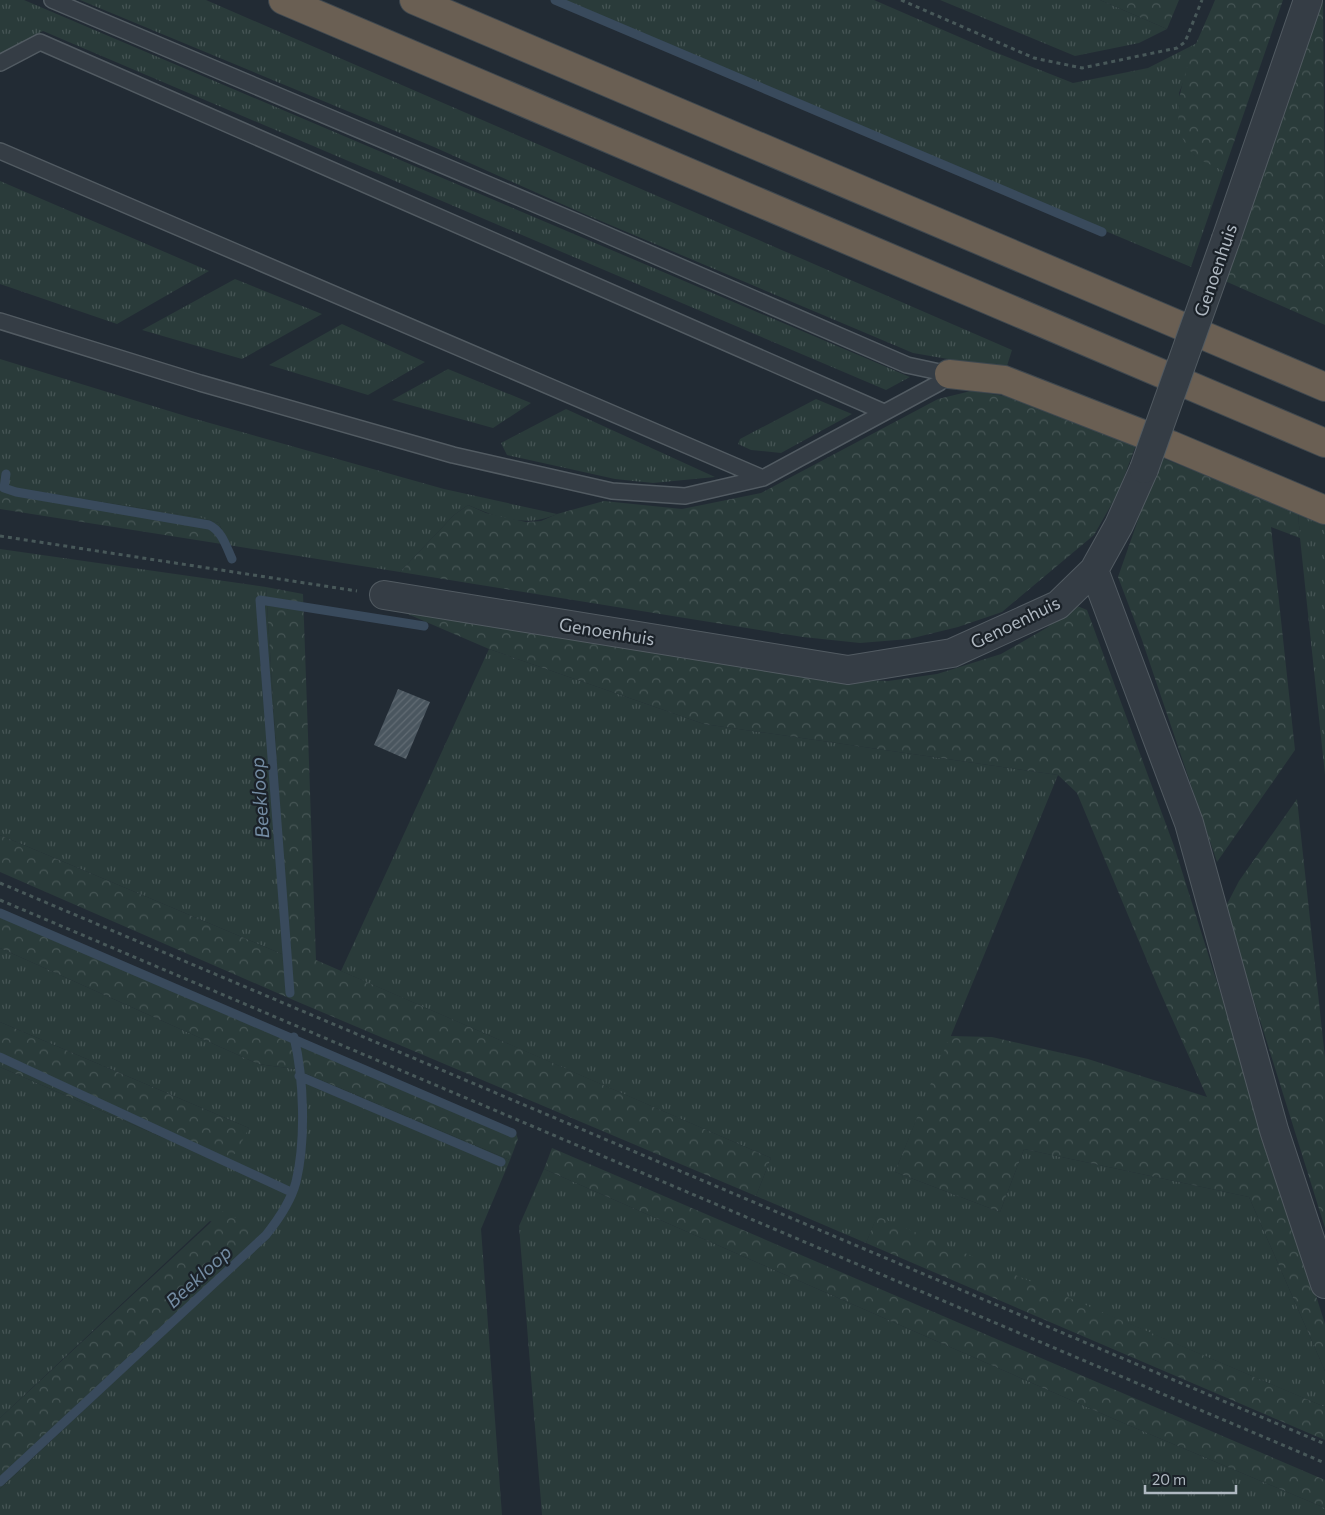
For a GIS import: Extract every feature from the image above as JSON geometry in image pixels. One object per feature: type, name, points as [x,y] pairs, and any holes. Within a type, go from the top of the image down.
[{"type":"highway","points":[[282,0],[1325,443]]},
{"type":"highway","points":[[414,0],[1325,387]]},
{"type":"highway","points":[[949,374],[1004,380],[1171,445],[1325,510]]},
{"type":"street","name":"Genoenhuis","points":[[384,595],[848,670],[952,653],[1058,605],[1094,570],[1119,525],[1144,469],[1308,0]]},
{"type":"street","points":[[1094,570],[1190,823],[1274,1130],[1325,1284]]},
{"type":"lane","points":[[52,0],[577,222],[907,365],[949,374]]},
{"type":"lane","points":[[0,63],[40,42],[884,412]]},
{"type":"lane","points":[[0,151],[763,478]]},
{"type":"lane","points":[[0,321],[210,386],[453,455],[612,491],[685,496],[763,478],[949,374]]},
{"type":"path","points":[[901,0],[1034,58],[1082,68],[1177,48],[1185,42],[1202,0]]},
{"type":"path","points":[[0,536],[384,595]]},
{"type":"path","points":[[0,883],[1325,1444]]},
{"type":"path","points":[[0,900],[1325,1463]]},
{"type":"green space","points":[[0,0],[24,0],[910,377],[886,390],[43,31],[0,55]]},
{"type":"green space","points":[[80,0],[206,0],[1012,350],[1006,369],[913,353],[582,213],[434,147]]},
{"type":"green space","points":[[555,0],[874,0],[987,49],[1073,83],[1148,68],[1199,42],[1179,93],[1194,155],[1224,171],[1191,267]]},
{"type":"green space","points":[[940,0],[1100,0],[1167,29],[1139,43],[1075,56]]},
{"type":"green space","points":[[1100,0],[1179,0],[1167,29]]},
{"type":"green space","points":[[1215,0],[1283,0],[1224,171],[1194,155],[1183,139],[1179,120],[1179,100],[1184,78]]},
{"type":"green space","points":[[1323,0],[1325,222],[1313,257],[1325,267],[1325,325],[1225,281]]},
{"type":"green space","points":[[0,181],[209,271],[117,324],[0,284]]},
{"type":"green space","points":[[1325,222],[1325,267],[1312,258]]},
{"type":"green space","points":[[235,279],[322,314],[242,359],[142,330]]},
{"type":"green space","points":[[342,324],[425,362],[368,395],[269,365]]},
{"type":"green space","points":[[0,359],[192,418],[444,489],[557,514],[534,520],[512,520],[468,505],[454,515],[400,572],[228,545],[219,523],[198,517],[0,486]]},
{"type":"green space","points":[[448,369],[531,403],[493,428],[392,400]]},
{"type":"green space","points":[[971,391],[1005,396],[1136,445],[1118,493],[1094,535],[1002,612],[958,627],[909,639],[860,643],[803,637],[400,572],[454,515],[468,505],[486,513],[526,522],[541,521],[557,514],[604,501],[682,509],[761,493],[938,399]]},
{"type":"green space","points":[[816,399],[852,414],[781,453],[751,450],[738,444],[740,439]]},
{"type":"green space","points":[[566,409],[715,477],[653,483],[615,479],[507,455],[501,443]]},
{"type":"green space","points":[[1160,457],[1298,512],[1300,538],[1271,527],[1295,750],[1217,862],[1142,640],[1118,577]]},
{"type":"green space","points":[[0,486],[199,517],[219,523],[228,545],[0,509]]},
{"type":"green space","points":[[1298,512],[1325,522],[1325,775],[1300,538]]},
{"type":"green space","points":[[0,549],[266,587],[289,957],[0,835]]},
{"type":"green space","points":[[266,587],[303,594],[316,960],[771,1158],[756,1196],[291,999],[0,872],[0,835],[289,957]]},
{"type":"green space","points":[[1070,603],[1087,610],[1174,846],[1325,1324],[1325,1371],[1249,1197],[1024,1149],[1000,1212],[895,1172],[950,1036],[992,1037],[1088,1059],[1207,1097],[1158,987],[1077,793],[1058,775],[704,724],[489,649],[396,609],[844,679],[888,681],[937,674],[1001,654],[1048,627]]},
{"type":"green space","points":[[489,649],[704,724],[1058,775],[895,1172],[1000,1212],[1024,1149],[1249,1197],[1325,1371],[1325,1407],[877,1217],[866,1243],[756,1196],[771,1158],[341,971]]},
{"type":"green space","points":[[1297,799],[1325,1058],[1325,1228],[1225,908],[1239,881]]},
{"type":"green space","points":[[0,914],[294,1042],[516,1133],[518,1139],[510,1160],[295,1069],[258,1064],[0,948]]},
{"type":"green space","points":[[0,948],[258,1064],[295,1069],[510,1160],[481,1229],[502,1515],[0,1515],[0,1489],[259,1245],[210,1221],[0,1418],[0,1067],[159,1136],[223,1161],[249,1128],[0,1022]]},
{"type":"green space","points":[[0,1022],[249,1128],[236,1153],[223,1161],[159,1136],[0,1067]]},
{"type":"green space","points":[[552,1148],[1325,1480],[1325,1508],[1121,1422],[544,1169]]},
{"type":"green space","points":[[544,1169],[1121,1422],[1325,1508],[1325,1515],[542,1515],[519,1226]]},
{"type":"green space","points":[[223,1211],[249,1225],[260,1240],[259,1245],[0,1489],[0,1418]]},
{"type":"green space","points":[[877,1216],[1325,1407],[1325,1440],[866,1243]]},
{"type":"building","points":[[398,689],[430,702],[406,759],[374,745]]},
{"type":"waterway","points":[[555,0],[1102,232]]},
{"type":"waterway","name":"Beekloop","points":[[6,474],[4,488],[16,492],[209,525],[220,535],[232,559]]},
{"type":"waterway","name":"Beekloop","points":[[290,993],[260,600],[424,626]]},
{"type":"waterway","points":[[0,913],[512,1133]]},
{"type":"waterway","name":"Beekloop","points":[[0,1482],[266,1235],[279,1217],[294,1189],[301,1148],[302,1090],[294,1037]]},
{"type":"waterway","points":[[0,1057],[291,1192]]},
{"type":"waterway","points":[[299,1076],[501,1162]]}]
